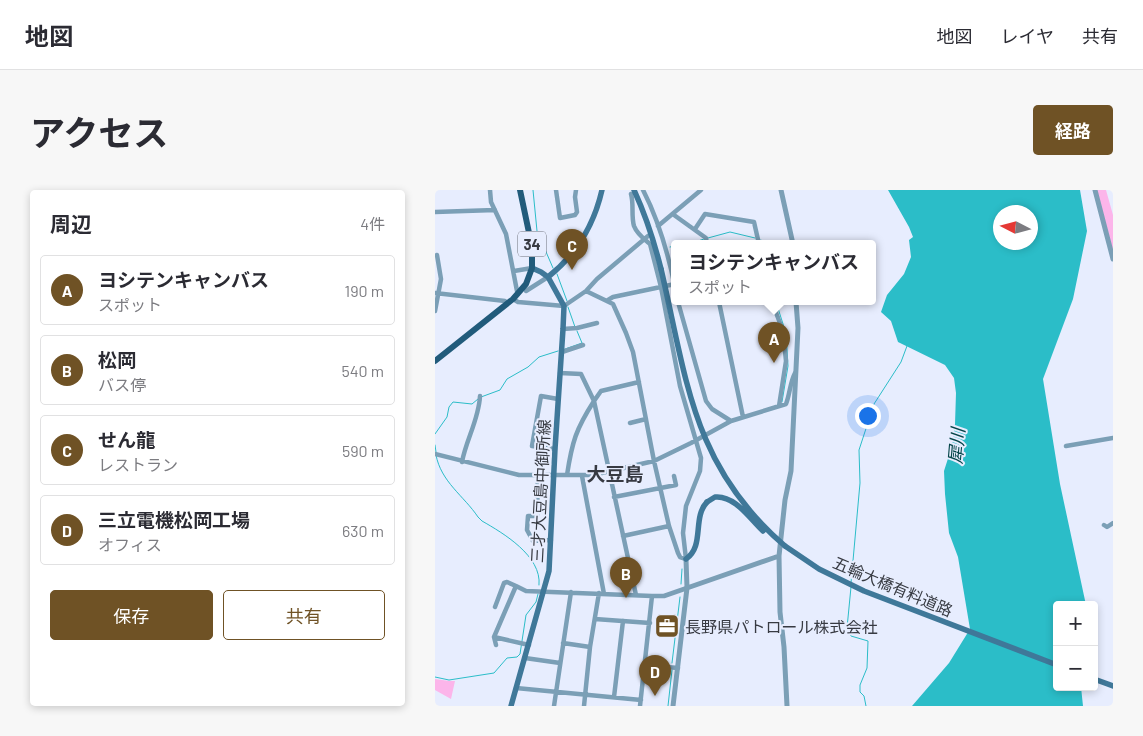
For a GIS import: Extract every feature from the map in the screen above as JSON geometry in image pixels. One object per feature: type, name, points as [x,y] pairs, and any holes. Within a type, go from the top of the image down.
[{"type":"main road","name":"34","points":[[435,361],[511,301],[526,284],[532,268],[532,247],[519,190]]},
{"type":"main road","points":[[548,277],[580,243],[592,223],[602,190]]},
{"type":"main road","name":"五輪大橋有料道路","points":[[632,192],[648,224],[661,269],[686,385],[697,418],[709,448],[724,476],[743,503],[763,526],[785,546],[819,569],[864,591],[1053,663]]},
{"type":"main road","points":[[532,268],[548,277],[564,306]]},
{"type":"main road","name":"三才大豆島中御所線","points":[[511,706],[550,565],[564,306]]},
{"type":"main road","points":[[686,559],[694,552],[700,514],[707,502],[715,497],[727,499],[734,503],[762,531],[785,546]]},
{"type":"main road","points":[[1098,680],[1113,686]]},
{"type":"street","points":[[490,190],[490,197],[506,234],[517,291]]},
{"type":"street","points":[[556,190],[560,218],[575,215],[577,212],[575,190]]},
{"type":"street","points":[[643,190],[667,248],[671,266]]},
{"type":"street","points":[[658,226],[674,215],[701,190]]},
{"type":"street","points":[[781,190],[792,240]]},
{"type":"street","points":[[1095,190],[1113,259]]},
{"type":"street","points":[[632,192],[634,226],[644,240],[650,244],[661,287],[680,386],[701,458],[701,466],[686,506],[683,533],[687,588],[673,706]]},
{"type":"street","points":[[435,212],[495,210]]},
{"type":"street","points":[[695,229],[706,214],[754,222],[758,240]]},
{"type":"street","points":[[674,215],[695,229],[706,240]]},
{"type":"street","points":[[437,293],[564,306],[586,291],[597,279],[648,236]]},
{"type":"street","points":[[435,311],[441,279],[437,255]]},
{"type":"street","points":[[514,270],[532,268]]},
{"type":"street","points":[[526,291],[548,277]]},
{"type":"street","points":[[608,300],[613,297],[671,286]]},
{"type":"street","points":[[586,291],[613,304],[626,333],[633,352],[654,461],[669,526],[680,557],[686,559]]},
{"type":"street","points":[[679,305],[706,401],[719,415],[731,421]]},
{"type":"street","points":[[720,305],[743,417]]},
{"type":"street","points":[[774,305],[783,331],[786,361],[779,406]]},
{"type":"street","points":[[787,706],[780,612],[779,556],[785,500],[791,471],[798,328],[796,305]]},
{"type":"street","points":[[563,329],[597,323]]},
{"type":"street","points":[[562,352],[583,345]]},
{"type":"street","points":[[436,455],[519,475],[538,476],[581,476],[654,461],[731,421],[786,404],[791,391],[792,379],[796,372]]},
{"type":"street","points":[[560,373],[581,374],[594,401],[635,594]]},
{"type":"street","points":[[567,475],[572,444],[581,420],[601,391],[639,382]]},
{"type":"street","points":[[555,449],[532,446],[541,396],[559,399]]},
{"type":"street","points":[[462,462],[479,408],[479,398]]},
{"type":"street","points":[[630,423],[646,419]]},
{"type":"street","points":[[1066,446],[1113,438]]},
{"type":"street","points":[[538,476],[537,516],[528,516],[527,530],[533,541],[551,540]]},
{"type":"street","points":[[581,476],[602,593],[590,647],[584,706]]},
{"type":"street","points":[[614,497],[676,485],[674,476]]},
{"type":"street","points":[[1104,525],[1104,527],[1107,527],[1113,523]]},
{"type":"street","points":[[623,536],[669,526]]},
{"type":"street","points":[[495,607],[504,583],[507,582],[525,591],[664,596],[779,556]]},
{"type":"street","points":[[496,645],[494,637],[516,586]]},
{"type":"street","points":[[554,706],[571,592]]},
{"type":"street","points":[[640,706],[652,596]]},
{"type":"street","points":[[595,619],[650,623]]},
{"type":"street","points":[[614,697],[623,621]]},
{"type":"street","points":[[494,637],[529,645]]},
{"type":"street","points":[[563,643],[590,647]]},
{"type":"street","points":[[525,658],[560,663]]},
{"type":"street","points":[[645,665],[678,668]]},
{"type":"street","points":[[517,688],[641,700]]},
{"type":"shaded area","points":[[1097,190],[1106,190],[1113,215],[1113,251]]},
{"type":"shaded area","points":[[435,679],[455,681],[451,699],[435,690]]},
{"type":"water","name":"犀川","points":[[888,190],[1080,190],[1087,231],[1073,299],[1043,379],[1060,484],[1085,601],[1053,601],[1053,691],[1081,691],[1083,706],[912,706],[949,663],[970,629],[958,557],[949,533],[945,494],[944,471],[952,446],[955,424],[956,393],[954,378],[945,365],[898,342],[891,321],[881,312],[887,295],[904,274],[911,257],[909,240],[913,237]]},
{"type":"waterway","points":[[533,190],[537,231],[553,268]]},
{"type":"waterway","points":[[708,238],[730,232],[755,238]]},
{"type":"waterway","points":[[557,274],[567,301]]},
{"type":"waterway","points":[[777,305],[784,327]]},
{"type":"waterway","points":[[568,307],[575,327]]},
{"type":"waterway","points":[[565,349],[582,343],[577,331]]},
{"type":"waterway","points":[[782,402],[788,366],[786,333]]},
{"type":"waterway","points":[[851,583],[860,483],[859,450],[874,404],[901,362],[907,346]]},
{"type":"waterway","points":[[481,397],[500,390],[507,379],[528,367],[539,357],[558,351]]},
{"type":"waterway","points":[[435,434],[447,417],[449,407],[453,402],[472,404],[478,399]]},
{"type":"waterway","points":[[435,445],[436,452]]},
{"type":"waterway","points":[[436,455],[448,481],[478,517],[510,539],[528,555],[538,574],[539,585]]},
{"type":"waterway","points":[[681,584],[682,569]]},
{"type":"waterway","points":[[851,587],[847,628],[851,636],[868,641],[867,668],[860,685],[860,692],[864,696],[866,706]]},
{"type":"waterway","points":[[435,677],[449,680],[494,673],[507,658],[517,657],[520,654],[526,615],[536,602],[538,594]]},
{"type":"waterway","points":[[672,663],[680,597]]},
{"type":"waterway","points":[[668,706],[672,670]]},
{"type":"place","name":"せん龍","points":[[572,270]]},
{"type":"place","name":"ヨシテンキャンバス","points":[[774,363]]},
{"type":"place","name":"松岡","points":[[626,598]]},
{"type":"place","name":"長野県パトロール株式会社","points":[[667,626]]},
{"type":"place","name":"三立電機松岡工場","points":[[655,696]]},
{"type":"district","name":"大豆島","points":[[615,473]]}]
